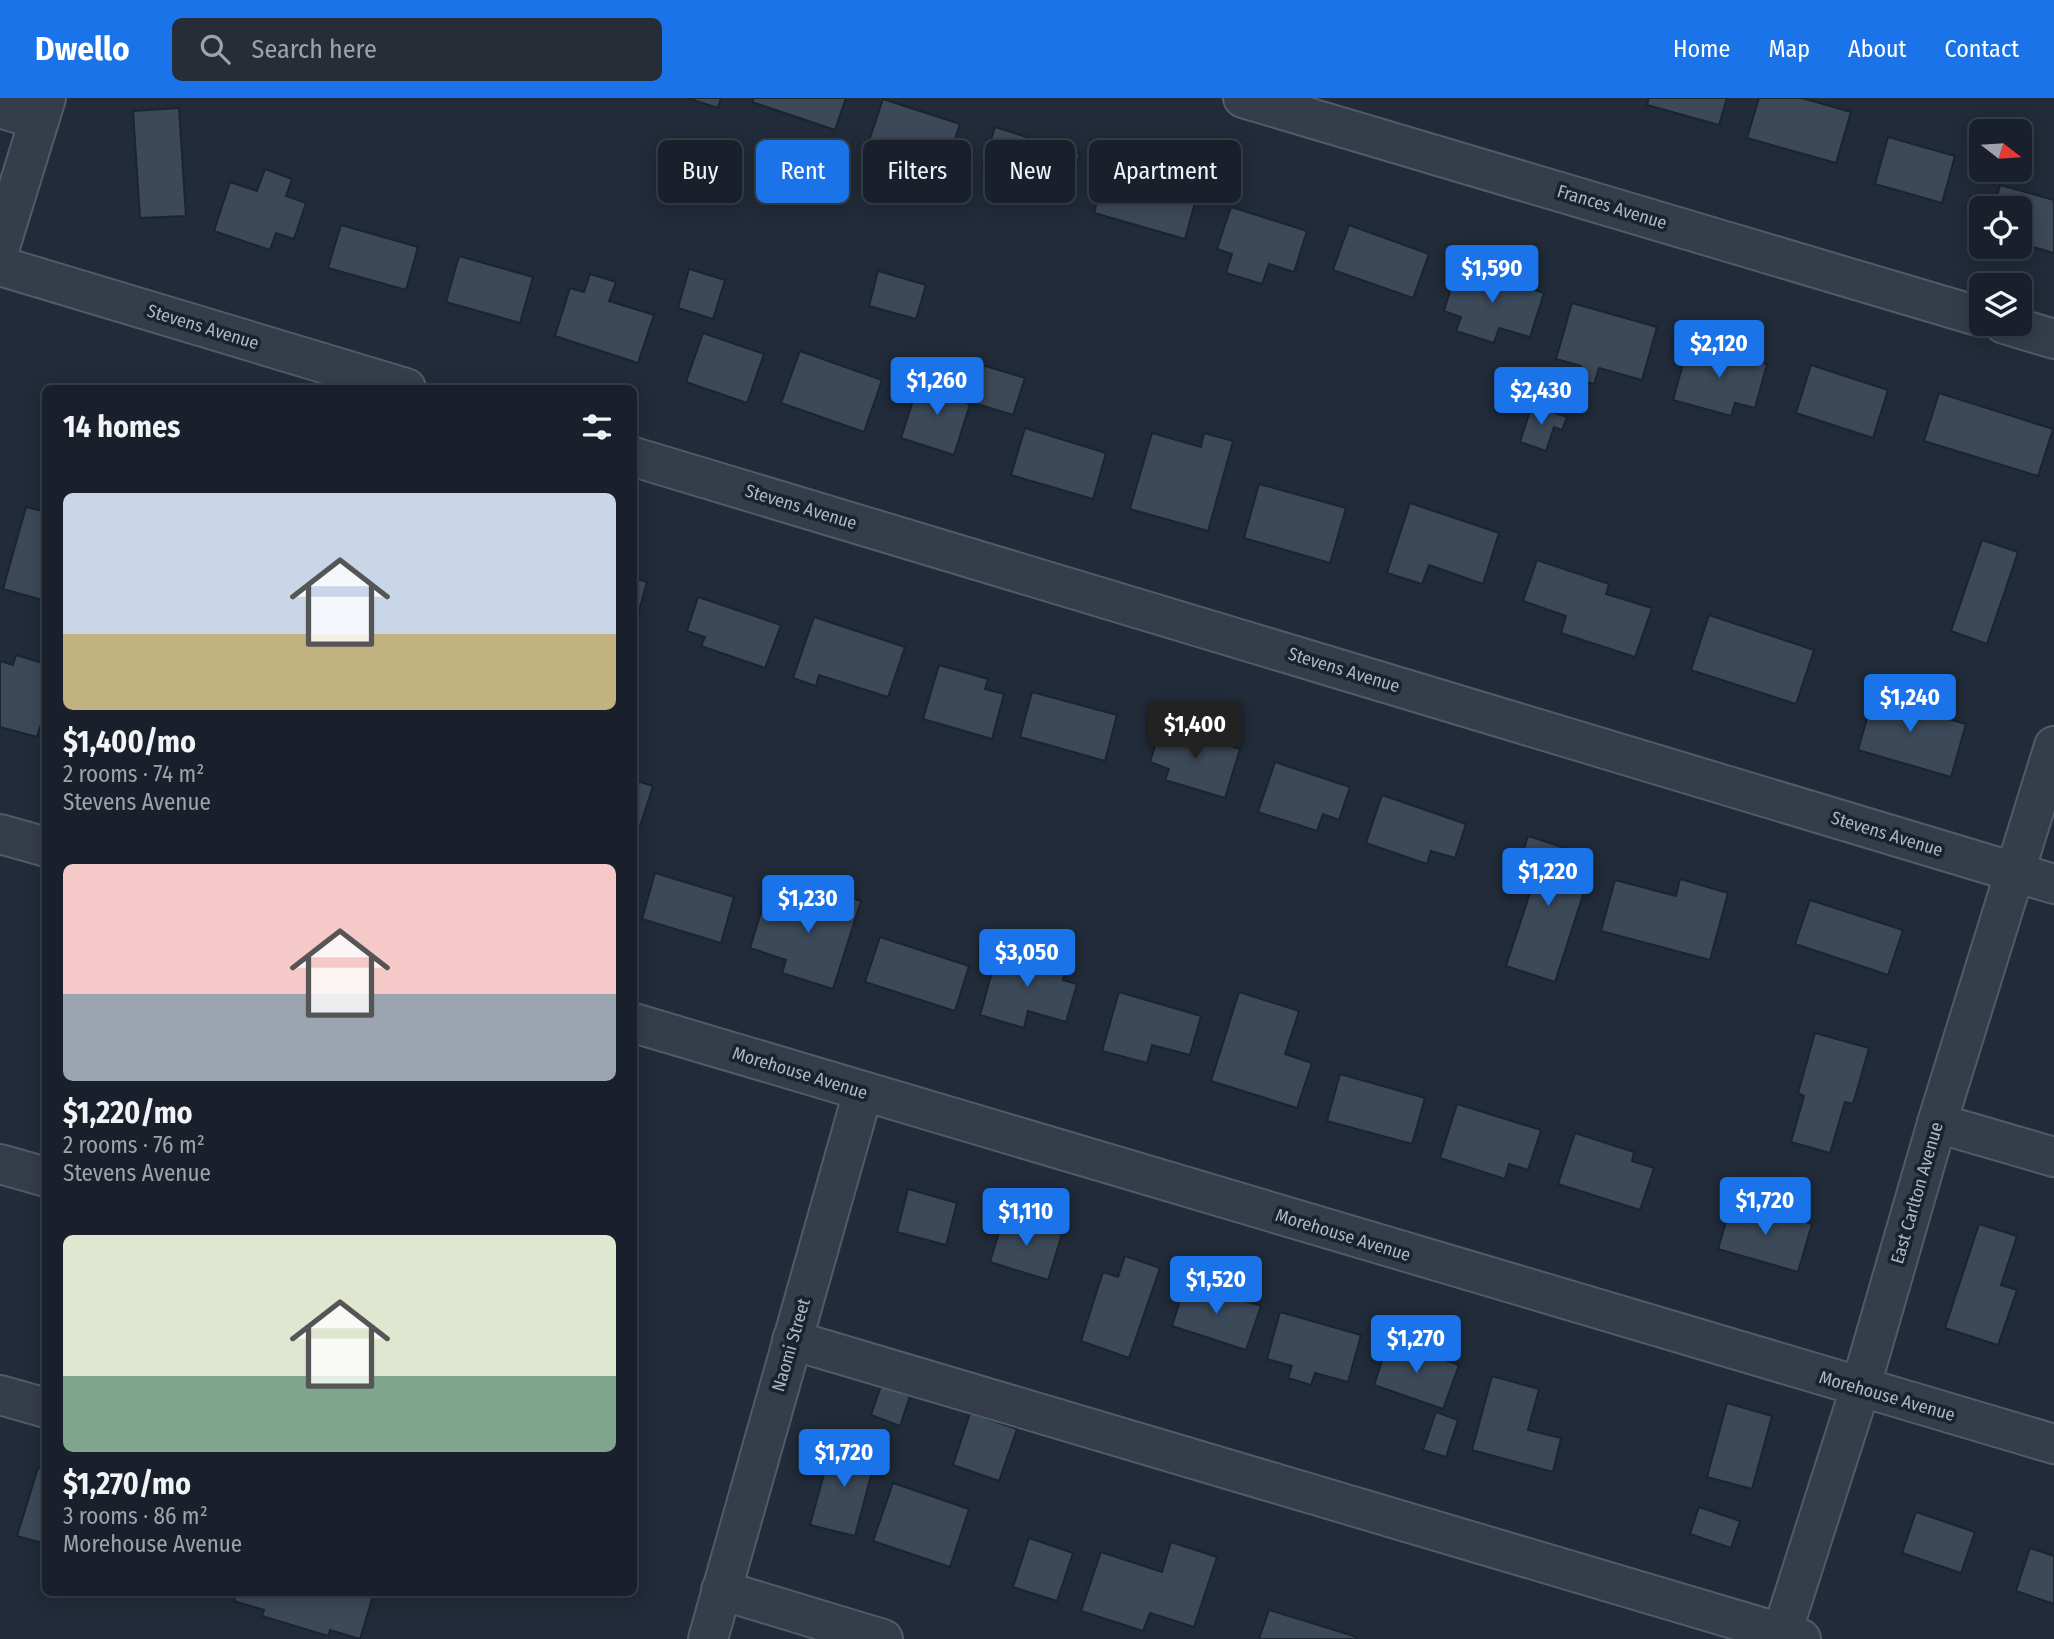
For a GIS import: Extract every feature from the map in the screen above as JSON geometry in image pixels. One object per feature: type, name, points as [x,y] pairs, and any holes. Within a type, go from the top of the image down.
[{"type":"street","name":"Frances Avenue","points":[[1242,98],[1969,313]]},
{"type":"street","points":[[0,108],[43,109],[0,247]]},
{"type":"street","name":"Stevens Avenue","points":[[0,266],[396,385]]},
{"type":"street","points":[[2032,332],[2054,339]]},
{"type":"street","name":"Stevens Avenue","points":[[637,458],[2054,884]]},
{"type":"street","name":"East Carlton Avenue","points":[[1788,1637],[1937,1123],[2054,746]]},
{"type":"street","points":[[0,834],[42,846]]},
{"type":"street","name":"Morehouse Avenue","points":[[637,1024],[1860,1389],[2054,1444]]},
{"type":"street","name":"Naomi Street","points":[[708,1639],[863,1092]]},
{"type":"street","points":[[1937,1123],[2054,1157]]},
{"type":"street","points":[[0,1164],[42,1176]]},
{"type":"street","points":[[792,1340],[1788,1637]]},
{"type":"street","points":[[0,1395],[42,1408]]},
{"type":"street","points":[[721,1591],[883,1639]]},
{"type":"building","points":[[687,98],[721,98],[718,108]]},
{"type":"building","points":[[754,98],[846,98],[835,130],[752,102]]},
{"type":"building","points":[[1649,98],[1727,98],[1719,125],[1647,105]]},
{"type":"building","points":[[1759,98],[1802,98],[1851,112],[1836,163],[1747,138]]},
{"type":"building","points":[[883,99],[960,124],[955,140],[869,140]]},
{"type":"building","points":[[179,108],[186,216],[140,218],[133,111]]},
{"type":"building","points":[[995,127],[1036,140],[991,140]]},
{"type":"building","points":[[1888,137],[1955,156],[1942,203],[1875,184]]},
{"type":"building","points":[[1075,152],[1080,154],[1075,169]]},
{"type":"building","points":[[265,169],[292,179],[286,196],[306,203],[294,239],[276,233],[270,250],[214,231],[230,182],[257,191]]},
{"type":"building","points":[[2000,185],[2054,200],[2054,253],[2032,247],[2032,196],[1997,196]]},
{"type":"building","points":[[1097,203],[1195,203],[1185,239],[1094,213]]},
{"type":"building","points":[[1231,207],[1307,231],[1294,272],[1269,264],[1262,284],[1226,273],[1232,254],[1217,249]]},
{"type":"building","points":[[341,225],[418,247],[406,290],[328,268]]},
{"type":"building","points":[[1349,225],[1429,254],[1413,298],[1333,270]]},
{"type":"building","points":[[459,256],[533,277],[520,323],[446,302]]},
{"type":"building","points":[[1458,265],[1544,293],[1530,337],[1499,328],[1494,343],[1456,331],[1461,317],[1444,311]]},
{"type":"building","points":[[689,269],[725,280],[713,319],[678,308]]},
{"type":"building","points":[[878,271],[926,285],[916,319],[869,306]]},
{"type":"building","points":[[590,274],[616,282],[609,301],[654,315],[638,363],[555,336],[570,288],[584,292]]},
{"type":"building","points":[[1572,303],[1657,327],[1642,380],[1599,368],[1594,384],[1577,379],[1581,366],[1556,359]]},
{"type":"building","points":[[703,333],[764,354],[747,403],[686,382]]},
{"type":"building","points":[[1689,342],[1767,364],[1755,408],[1735,403],[1731,416],[1673,400]]},
{"type":"building","points":[[800,351],[882,380],[864,432],[781,403]]},
{"type":"building","points":[[979,364],[1025,378],[1013,415],[967,401]]},
{"type":"building","points":[[1811,365],[1888,390],[1873,438],[1796,413]]},
{"type":"building","points":[[935,374],[958,382],[953,398],[970,404],[954,455],[901,438],[917,388],[929,392]]},
{"type":"building","points":[[1939,393],[2053,429],[2038,476],[1924,441]]},
{"type":"building","points":[[1532,405],[1567,417],[1562,430],[1554,427],[1546,451],[1520,442]]},
{"type":"building","points":[[1025,428],[1106,453],[1093,499],[1011,475]]},
{"type":"building","points":[[1152,433],[1201,447],[1204,433],[1233,441],[1208,531],[1130,509]]},
{"type":"building","points":[[1259,484],[1346,508],[1330,563],[1244,538]]},
{"type":"building","points":[[1410,503],[1499,533],[1483,584],[1429,565],[1422,584],[1387,573]]},
{"type":"building","points":[[26,507],[42,511],[42,600],[3,589]]},
{"type":"building","points":[[1982,540],[2018,552],[1987,644],[1951,631]]},
{"type":"building","points":[[1537,560],[1609,584],[1606,594],[1652,608],[1635,657],[1561,633],[1566,616],[1523,601]]},
{"type":"building","points":[[637,579],[647,582],[637,618]]},
{"type":"building","points":[[698,597],[781,625],[765,668],[701,646],[705,637],[687,631]]},
{"type":"building","points":[[1709,615],[1814,650],[1796,704],[1691,670]]},
{"type":"building","points":[[814,617],[905,647],[888,697],[819,675],[816,686],[793,678]]},
{"type":"building","points":[[16,655],[42,663],[42,721],[37,737],[0,727],[0,661],[13,665]]},
{"type":"building","points":[[939,665],[988,679],[985,689],[1004,694],[992,739],[923,719]]},
{"type":"building","points":[[1877,684],[1910,694],[1906,707],[1966,724],[1951,777],[1858,750]]},
{"type":"building","points":[[1032,692],[1117,715],[1105,761],[1020,737]]},
{"type":"building","points":[[1162,724],[1240,749],[1225,798],[1165,780],[1169,769],[1150,762]]},
{"type":"building","points":[[1275,762],[1350,787],[1339,820],[1323,814],[1317,831],[1258,812]]},
{"type":"building","points":[[637,781],[653,786],[640,826],[637,825]]},
{"type":"building","points":[[1382,795],[1466,824],[1455,858],[1431,851],[1427,864],[1366,843]]},
{"type":"building","points":[[1528,836],[1581,853],[1577,865],[1591,870],[1555,982],[1506,966],[1534,881],[1516,875]]},
{"type":"building","points":[[655,873],[734,897],[721,943],[642,919]]},
{"type":"building","points":[[1680,879],[1728,893],[1710,960],[1601,931],[1615,880],[1676,896]]},
{"type":"building","points":[[814,886],[861,901],[833,989],[782,973],[786,960],[750,948],[766,896],[807,909]]},
{"type":"building","points":[[1810,900],[1903,930],[1888,975],[1795,944]]},
{"type":"building","points":[[880,937],[969,966],[955,1011],[865,982]]},
{"type":"building","points":[[999,947],[1066,966],[1063,980],[1077,984],[1066,1022],[1028,1011],[1024,1028],[980,1015]]},
{"type":"building","points":[[1119,992],[1201,1016],[1190,1055],[1152,1045],[1147,1063],[1102,1051]]},
{"type":"building","points":[[1239,992],[1299,1011],[1285,1054],[1312,1063],[1297,1108],[1211,1081]]},
{"type":"building","points":[[1815,1033],[1869,1048],[1853,1104],[1845,1102],[1830,1153],[1791,1142],[1804,1096],[1798,1093]]},
{"type":"building","points":[[1340,1074],[1425,1098],[1412,1144],[1327,1121]]},
{"type":"building","points":[[1457,1104],[1541,1130],[1528,1170],[1509,1164],[1505,1179],[1440,1158]]},
{"type":"building","points":[[1575,1133],[1634,1152],[1632,1161],[1654,1168],[1640,1210],[1558,1184]]},
{"type":"building","points":[[908,1189],[957,1203],[946,1245],[897,1232]]},
{"type":"building","points":[[1732,1201],[1812,1224],[1798,1272],[1718,1249]]},
{"type":"building","points":[[1004,1216],[1062,1234],[1048,1280],[990,1262]]},
{"type":"building","points":[[1979,1224],[2017,1236],[2001,1285],[2017,1290],[1998,1345],[1945,1328]]},
{"type":"building","points":[[1125,1256],[1160,1268],[1129,1358],[1081,1341],[1103,1272],[1118,1277]]},
{"type":"building","points":[[1186,1282],[1261,1306],[1246,1350],[1172,1326]]},
{"type":"building","points":[[1280,1312],[1361,1335],[1348,1382],[1315,1373],[1311,1385],[1288,1378],[1292,1366],[1267,1359]]},
{"type":"building","points":[[1389,1340],[1459,1365],[1443,1409],[1374,1385]]},
{"type":"building","points":[[1492,1376],[1539,1389],[1528,1430],[1561,1438],[1553,1472],[1472,1450]]},
{"type":"building","points":[[881,1386],[910,1396],[900,1426],[871,1415]]},
{"type":"building","points":[[1727,1403],[1772,1416],[1752,1489],[1707,1477]]},
{"type":"building","points":[[1436,1412],[1458,1420],[1446,1457],[1423,1450]]},
{"type":"building","points":[[970,1413],[1017,1429],[999,1481],[953,1465]]},
{"type":"building","points":[[833,1441],[877,1453],[855,1536],[810,1525]]},
{"type":"building","points":[[38,1468],[42,1469],[42,1543],[17,1536]]},
{"type":"building","points":[[893,1483],[969,1509],[950,1567],[873,1541]]},
{"type":"building","points":[[1699,1507],[1740,1521],[1731,1548],[1690,1534]]},
{"type":"building","points":[[1916,1512],[1975,1532],[1961,1573],[1902,1553]]},
{"type":"building","points":[[1029,1538],[1073,1553],[1057,1601],[1013,1587]]},
{"type":"building","points":[[1171,1542],[1217,1557],[1194,1627],[1150,1613],[1143,1631],[1081,1611],[1101,1552],[1162,1572]]},
{"type":"building","points":[[2030,1548],[2054,1556],[2054,1604],[2016,1591]]},
{"type":"building","points":[[235,1596],[373,1596],[360,1639],[330,1630],[328,1636],[262,1616],[264,1610],[234,1601]]},
{"type":"building","points":[[1269,1610],[1357,1637],[1357,1639],[1259,1639]]}]
